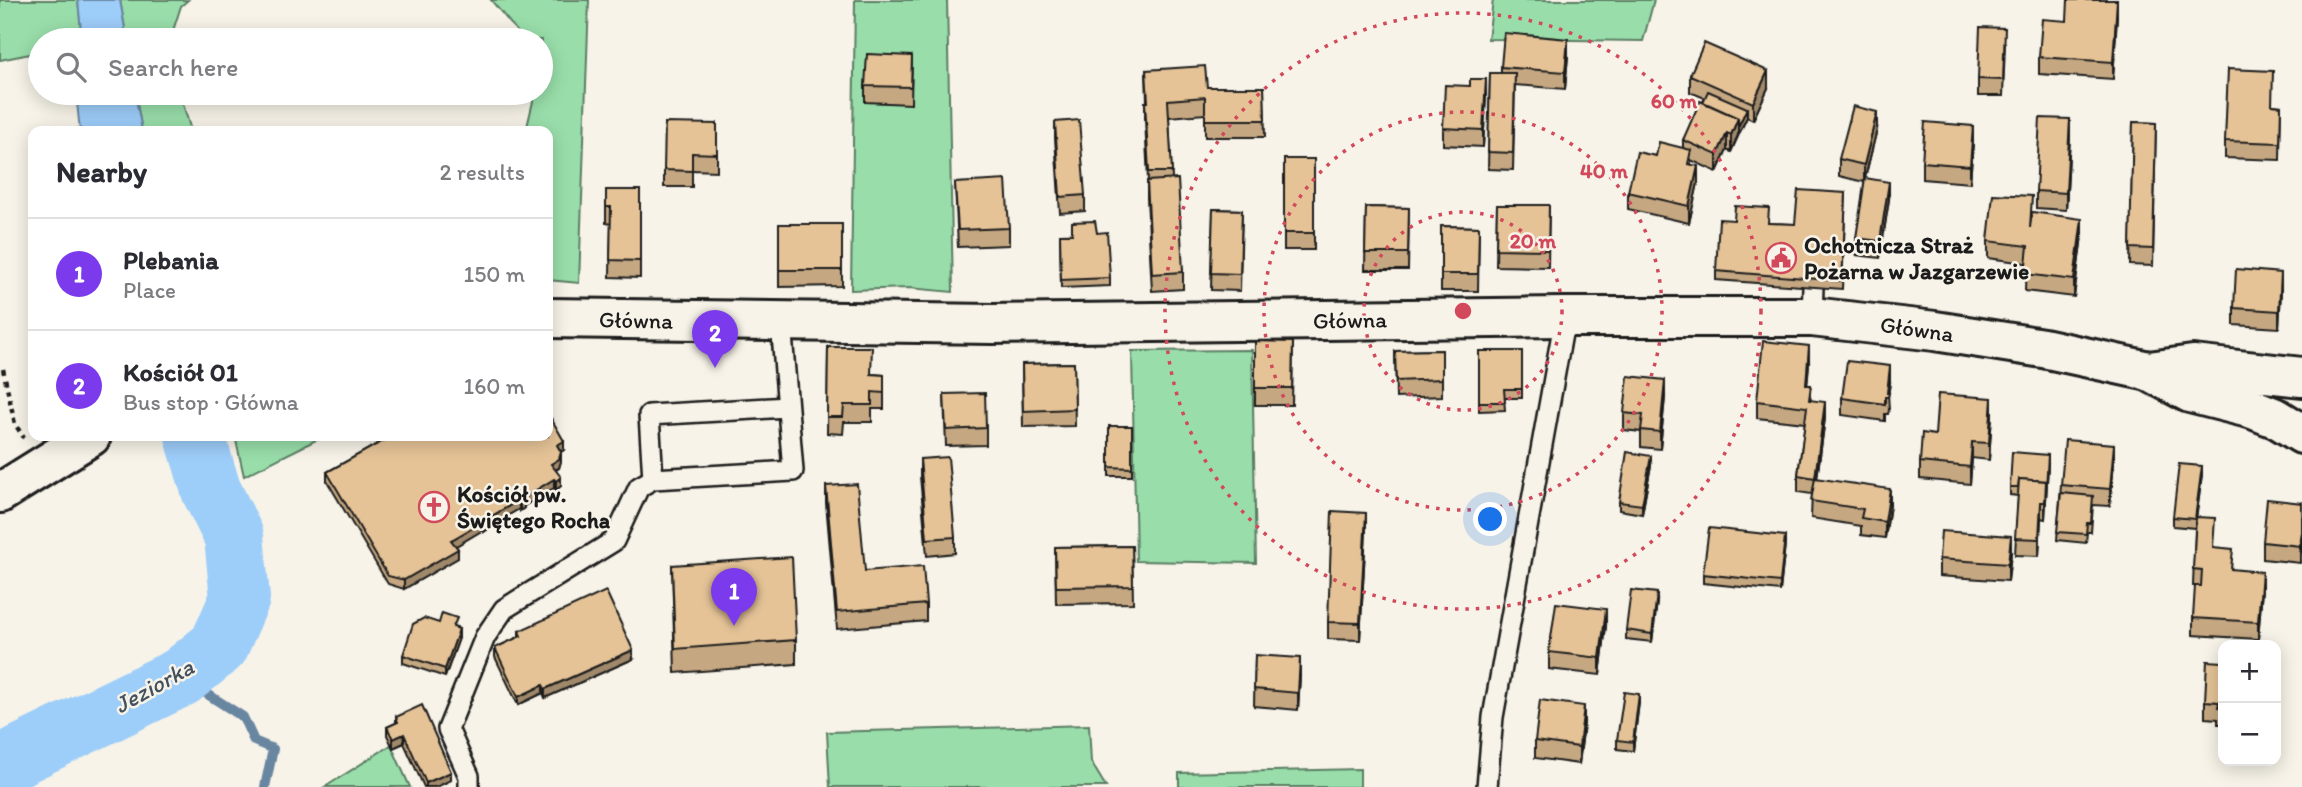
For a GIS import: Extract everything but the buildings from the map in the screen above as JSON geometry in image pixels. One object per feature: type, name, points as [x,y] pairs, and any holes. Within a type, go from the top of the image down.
[{"type":"street","name":"Główna","points":[[553,318],[993,324],[1565,317],[1813,302],[1935,331],[2043,348],[2149,371],[2190,393],[2253,409],[2302,433]]},
{"type":"street","name":"Główna","points":[[2149,371],[2193,365],[2302,377]]},
{"type":"street","points":[[0,493],[82,441]]},
{"type":"lane","points":[[1487,787],[1493,717],[1565,317]]},
{"type":"lane","points":[[469,787],[469,776],[448,729],[485,637],[504,609],[614,541],[639,487],[653,479],[793,471],[781,322]]},
{"type":"lane","points":[[653,479],[649,415],[787,407]]},
{"type":"path","points":[[3,369],[15,424],[29,445]]},
{"type":"green space","points":[[0,0],[78,0],[81,28],[28,28],[28,54],[0,60]]},
{"type":"green space","points":[[120,0],[188,0],[181,6],[174,28],[125,28]]},
{"type":"green space","points":[[491,0],[589,0],[579,283],[553,280],[553,126],[527,126],[532,105],[553,105],[553,28],[514,28]]},
{"type":"green space","points":[[855,0],[947,0],[953,292],[909,288],[851,290]]},
{"type":"green space","points":[[1493,0],[1654,0],[1643,41],[1488,39]]},
{"type":"green space","points":[[137,105],[183,105],[190,126],[141,126]]},
{"type":"green space","points":[[1252,350],[1256,563],[1136,561],[1132,351]]},
{"type":"green space","points":[[236,441],[314,441],[244,476]]},
{"type":"green space","points":[[1089,725],[1091,762],[1106,787],[830,787],[827,732]]},
{"type":"green space","points":[[391,745],[410,787],[325,787]]},
{"type":"green space","points":[[1360,769],[1360,787],[1179,787],[1179,773]]},
{"type":"water","points":[[78,0],[120,0],[125,28],[81,28]]},
{"type":"water","points":[[77,105],[137,105],[141,126],[79,126]]},
{"type":"waterway","name":"Jeziorka","points":[[0,765],[181,677],[219,646],[240,598],[234,537],[211,490],[196,441]]},
{"type":"waterway","points":[[181,677],[243,717],[254,741],[273,749],[265,787]]},
{"type":"place","name":"Ochotnicza Straż Pożarna w Jazgarzewie","points":[[1781,258]]},
{"type":"place","name":"Kościół 01","points":[[715,368]]},
{"type":"place","name":"Kościół pw. Świętego Rocha","points":[[434,507]]},
{"type":"place","name":"Plebania","points":[[734,626]]}]
